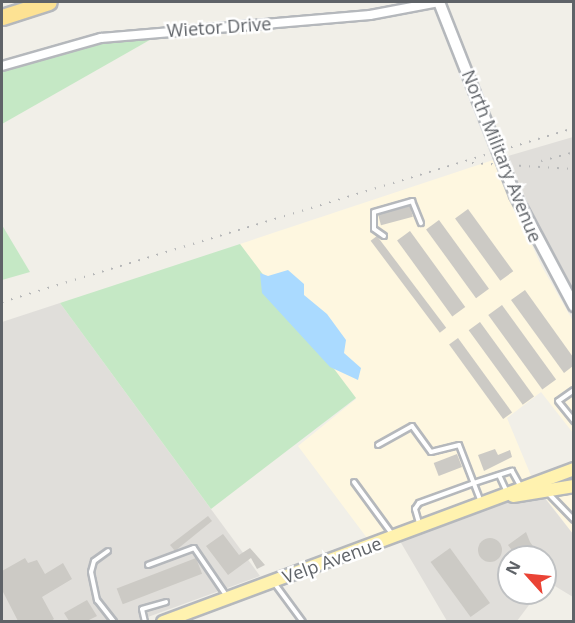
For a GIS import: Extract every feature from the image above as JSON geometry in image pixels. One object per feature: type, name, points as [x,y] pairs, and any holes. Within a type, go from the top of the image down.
[{"type":"highway","points":[[2,7],[18,2]]},
{"type":"highway","points":[[2,17],[49,2]]},
{"type":"main road","name":"Velp Avenue","points":[[163,621],[482,506],[521,488],[573,469]]},
{"type":"main road","name":"Velp Avenue","points":[[504,497],[573,486]]},
{"type":"street","name":"Wietor Drive","points":[[2,66],[101,38],[370,15],[439,2]]},
{"type":"street","name":"North Military Avenue","points":[[439,2],[515,195],[573,306]]},
{"type":"lane","points":[[384,236],[374,229],[374,212],[412,201],[421,223]]},
{"type":"lane","points":[[573,390],[558,401],[573,421]]},
{"type":"lane","points":[[378,445],[415,426],[431,452],[460,446],[482,506]]},
{"type":"lane","points":[[421,528],[417,504],[474,483],[514,472],[521,488]]},
{"type":"lane","points":[[499,475],[504,497]]},
{"type":"lane","points":[[354,482],[372,501],[394,537]]},
{"type":"lane","points":[[547,490],[573,520]]},
{"type":"lane","points":[[148,565],[194,549],[228,598]]},
{"type":"lane","points":[[108,551],[93,561],[91,572],[97,600],[114,620]]},
{"type":"lane","points":[[274,582],[303,621]]},
{"type":"lane","points":[[145,621],[142,609],[166,602]]},
{"type":"lane","points":[[107,621],[114,620]]},
{"type":"shaded area","points":[[573,137],[573,306],[501,158]]},
{"type":"shaded area","points":[[493,160],[541,265],[573,321],[573,433],[541,392],[507,418],[532,478],[367,538],[298,446],[356,399],[240,244]]},
{"type":"shaded area","points":[[60,303],[260,576],[137,621],[2,621],[2,322]]},
{"type":"shaded area","points":[[573,486],[573,534],[541,492]]},
{"type":"shaded area","points":[[540,492],[573,534],[573,597],[557,587],[557,545],[497,545],[497,605],[529,605],[517,621],[447,621],[397,536],[500,499]]},
{"type":"green space","points":[[155,37],[2,124],[2,71],[96,44]]},
{"type":"green space","points":[[2,225],[30,272],[2,280]]},
{"type":"green space","points":[[240,244],[356,398],[211,509],[60,303]]},
{"type":"water","points":[[288,270],[304,284],[304,295],[327,314],[346,340],[344,353],[361,368],[358,380],[330,367],[262,293],[260,273],[268,276]]},
{"type":"building","points":[[410,206],[413,217],[381,225],[378,215]]},
{"type":"building","points":[[468,209],[513,271],[500,281],[455,218]]},
{"type":"building","points":[[439,220],[489,289],[476,298],[426,229]]},
{"type":"building","points":[[410,231],[465,307],[452,316],[397,240]]},
{"type":"building","points":[[377,236],[446,328],[440,333],[371,241]]},
{"type":"building","points":[[525,290],[573,357],[573,366],[564,373],[511,300]]},
{"type":"building","points":[[502,305],[556,379],[542,389],[488,315]]},
{"type":"building","points":[[480,322],[534,396],[523,405],[469,330]]},
{"type":"building","points":[[458,338],[512,412],[503,419],[449,344]]},
{"type":"building","points":[[495,449],[498,455],[510,450],[512,457],[484,471],[478,455]]},
{"type":"building","points":[[457,454],[462,467],[439,476],[434,463]]},
{"type":"building","points":[[208,516],[212,521],[175,551],[170,545]]},
{"type":"building","points":[[526,532],[532,545],[508,545]]},
{"type":"building","points":[[223,534],[239,555],[250,548],[265,565],[257,569],[251,558],[228,575],[206,546]]},
{"type":"building","points":[[490,538],[499,541],[501,545],[497,545],[497,560],[490,562],[481,559],[478,550],[481,541]]},
{"type":"building","points":[[450,548],[490,603],[471,617],[431,562]]},
{"type":"building","points":[[25,558],[28,563],[37,560],[45,574],[63,563],[72,579],[42,597],[54,619],[51,621],[18,621],[2,590],[2,571]]},
{"type":"building","points":[[196,558],[202,574],[123,604],[117,588]]},
{"type":"building","points":[[87,600],[97,616],[87,621],[69,621],[64,613]]},
{"type":"railway","points":[[2,302],[574,128]]},
{"type":"railway","points":[[541,161],[574,152]]},
{"type":"railway","points":[[472,163],[574,169]]}]
